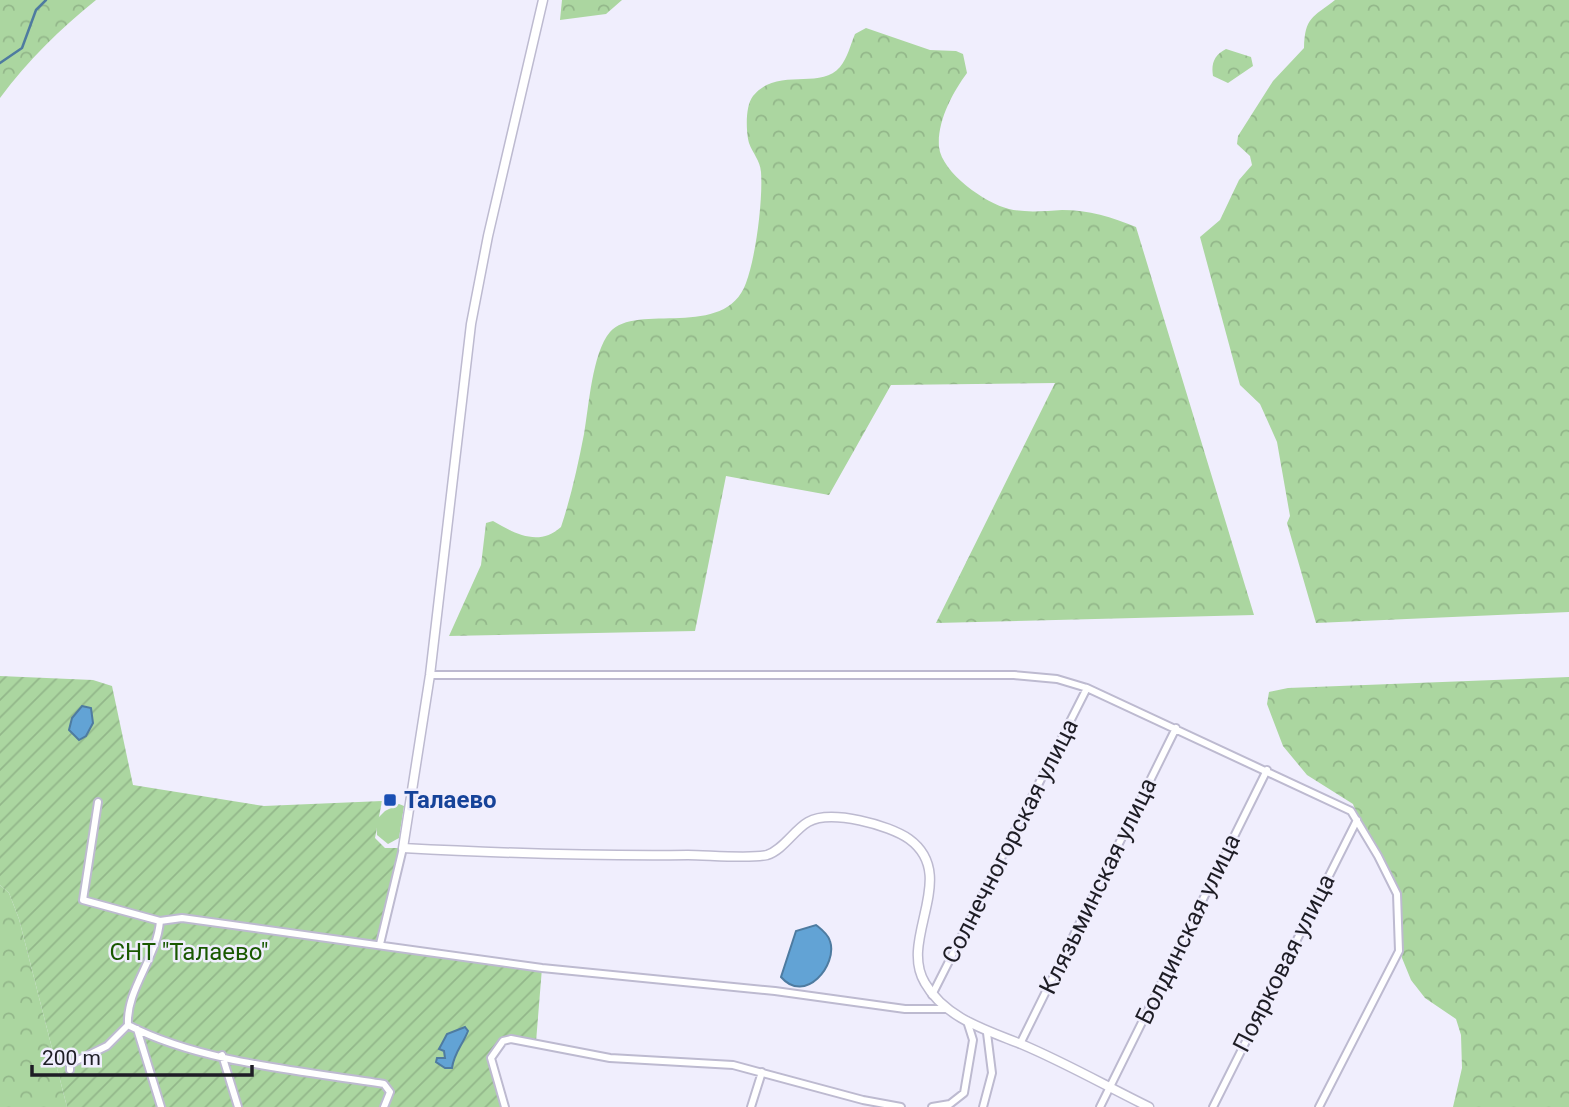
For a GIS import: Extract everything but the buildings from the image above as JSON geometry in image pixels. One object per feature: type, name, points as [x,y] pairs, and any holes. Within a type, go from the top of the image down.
[{"type":"street","points":[[380,944],[403,848],[430,675],[471,324],[488,236],[543,0]]},
{"type":"street","points":[[430,675],[1014,676],[1057,679],[1087,688],[1267,770],[1351,811],[1397,894],[1400,944],[1319,1107]]},
{"type":"street","name":"Солнечногорская улица","points":[[932,995],[1087,688]]},
{"type":"street","name":"Клязьминская улица","points":[[1020,1044],[1176,728]]},
{"type":"street","name":"Болдинская улица","points":[[1100,1107],[1267,770]]},
{"type":"street","points":[[98,802],[83,900],[160,921],[182,918],[542,968],[775,991],[905,1009],[947,1009]]},
{"type":"street","points":[[403,848],[576,856],[767,855],[811,820],[844,818],[880,826],[910,840],[923,854],[930,871],[918,969],[932,995],[947,1009],[987,1033],[1020,1044],[1149,1107]]},
{"type":"street","name":"Поярковая улица","points":[[1213,1107],[1357,820]]},
{"type":"street","points":[[70,1070],[70,1064],[107,1046],[128,1025],[129,1010],[151,958],[160,921]]},
{"type":"street","points":[[932,1107],[950,1104],[964,1093],[973,1040],[967,1021]]},
{"type":"street","points":[[128,1025],[186,1048],[282,1069],[384,1084],[390,1093],[384,1107]]},
{"type":"street","points":[[136,1029],[161,1107]]},
{"type":"street","points":[[983,1107],[992,1073],[987,1033]]},
{"type":"street","points":[[505,1107],[491,1058],[503,1041],[511,1039],[610,1058],[707,1061],[762,1072],[862,1104],[901,1107]]},
{"type":"street","points":[[222,1055],[238,1107]]},
{"type":"street","points":[[751,1107],[762,1072]]},
{"type":"green space","points":[[0,0],[96,0],[45,46],[0,98]]},
{"type":"green space","points":[[562,0],[622,0],[606,14],[560,20]]},
{"type":"green space","points":[[1335,0],[1569,0],[1569,612],[1316,623],[1287,523],[1290,516],[1277,442],[1260,404],[1240,385],[1200,237],[1220,220],[1239,180],[1252,165],[1250,156],[1237,144],[1238,136],[1273,81],[1304,48],[1306,30],[1311,19]]},
{"type":"green space","points":[[866,28],[930,50],[956,51],[963,54],[967,73],[943,117],[939,147],[948,167],[966,186],[1009,209],[1082,211],[1136,227],[1254,615],[936,623],[1055,383],[891,385],[829,495],[726,476],[695,631],[449,636],[481,565],[486,523],[493,521],[518,534],[536,537],[553,533],[561,527],[584,434],[595,366],[610,332],[622,324],[639,320],[701,316],[720,311],[735,301],[746,283],[756,243],[761,197],[760,168],[747,132],[750,100],[763,87],[774,82],[832,74],[843,63],[855,34]]},
{"type":"green space","points":[[1226,49],[1251,57],[1253,66],[1228,83],[1213,76],[1212,72],[1216,57]]},
{"type":"green space","name":"СНТ \"Талаево\"","points":[[0,676],[93,680],[112,686],[133,785],[264,806],[382,801],[375,838],[385,848],[403,848],[380,944],[542,968],[536,1042],[503,1041],[491,1058],[505,1107],[67,1107],[19,919],[9,893],[0,885]]},
{"type":"green space","points":[[1569,677],[1569,1107],[1453,1107],[1462,1068],[1461,1035],[1456,1019],[1425,998],[1411,980],[1402,958],[1395,888],[1359,821],[1353,804],[1307,775],[1283,746],[1267,704],[1269,692],[1288,688]]},
{"type":"green space","points":[[399,804],[404,806],[399,838],[388,844],[377,835],[376,820],[385,811]]},
{"type":"green space","points":[[0,885],[9,893],[19,919],[67,1107],[0,1107]]},
{"type":"water","points":[[82,706],[91,708],[93,723],[86,736],[79,740],[69,730],[72,718]]},
{"type":"water","points":[[816,925],[830,941],[829,961],[818,979],[800,987],[790,984],[781,977],[796,931]]},
{"type":"water","points":[[465,1027],[468,1031],[452,1068],[445,1068],[436,1062],[437,1058],[445,1058],[444,1051],[439,1049],[447,1034]]},
{"type":"waterway","points":[[0,63],[22,48],[36,10],[46,0]]},
{"type":"place","name":"Талаево","points":[[390,800]]}]
